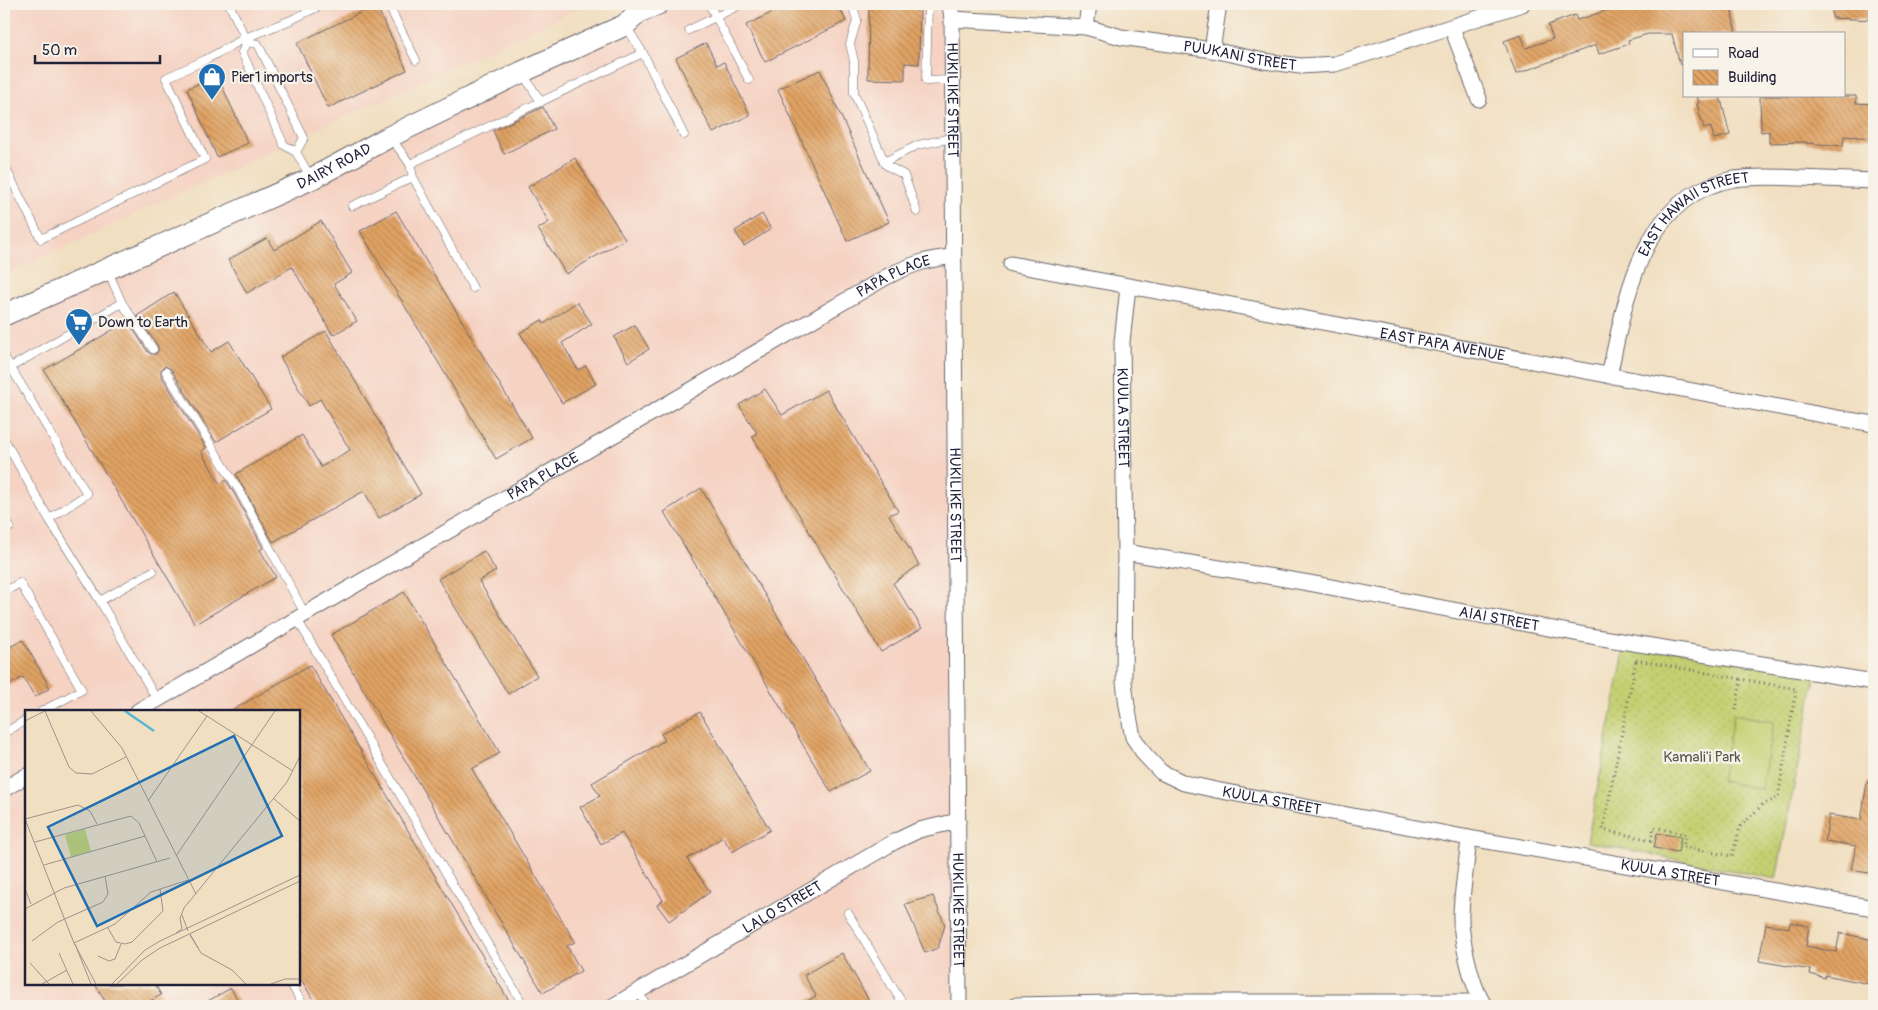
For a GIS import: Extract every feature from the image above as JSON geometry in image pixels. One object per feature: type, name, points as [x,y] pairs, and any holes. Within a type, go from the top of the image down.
[{"type":"main road","name":"DAIRY ROAD","points":[[4,315],[311,179],[639,11]]},
{"type":"street","name":"HUKILIKE STREET","points":[[950,4],[952,19],[959,1006]]},
{"type":"street","points":[[1086,27],[1089,4]]},
{"type":"street","points":[[1212,50],[1219,4]]},
{"type":"street","name":"PUUKANI STREET","points":[[952,19],[1086,27],[1120,37],[1212,50],[1264,61],[1300,66],[1335,64],[1522,4]]},
{"type":"street","points":[[1452,28],[1479,99]]},
{"type":"street","name":"EAST HAWAII STREET","points":[[1609,376],[1625,300],[1636,267],[1659,225],[1681,203],[1711,186],[1743,178],[1762,176],[1874,181]]},
{"type":"street","name":"PAPA PLACE","points":[[140,710],[888,276],[919,262],[935,258],[954,257]]},
{"type":"street","name":"EAST PAPA AVENUE","points":[[1010,264],[1874,424]]},
{"type":"street","name":"KUULA STREET","points":[[1128,287],[1122,342],[1125,552],[1124,682],[1133,737],[1144,755],[1161,772],[1184,783],[1216,790],[1469,838],[1874,908]]},
{"type":"street","name":"AIAI STREET","points":[[1125,552],[1596,637],[1874,682]]},
{"type":"street","points":[[4,789],[25,777]]},
{"type":"street","name":"LALO STREET","points":[[613,1006],[894,842],[919,830],[958,821]]},
{"type":"street","points":[[1017,1005],[1160,1002],[1483,1004],[1470,973],[1461,916],[1469,838]]},
{"type":"lane","points":[[229,4],[246,40],[242,52],[284,146],[296,152],[311,179]]},
{"type":"lane","points":[[4,165],[41,239],[205,159],[166,78],[324,4]]},
{"type":"lane","points":[[388,4],[416,60]]},
{"type":"lane","points":[[709,4],[749,80]]},
{"type":"lane","points":[[689,30],[742,4]]},
{"type":"lane","points":[[852,4],[857,20],[850,44],[854,61],[854,93],[884,162],[904,175],[917,212]]},
{"type":"lane","points":[[928,4],[926,80],[952,80]]},
{"type":"lane","points":[[639,11],[643,53],[684,135]]},
{"type":"lane","points":[[246,40],[258,44],[304,138],[296,152]]},
{"type":"lane","points":[[410,164],[643,53]]},
{"type":"lane","points":[[522,72],[542,102]]},
{"type":"lane","points":[[390,137],[410,164],[413,177],[473,288]]},
{"type":"lane","points":[[884,162],[918,145],[952,138]]},
{"type":"lane","points":[[352,206],[413,177]]},
{"type":"lane","points":[[108,269],[122,303],[153,349]]},
{"type":"lane","points":[[7,369],[122,303]]},
{"type":"lane","points":[[4,356],[7,369],[87,494],[49,519]]},
{"type":"lane","points":[[166,372],[240,492],[301,616],[524,1006]]},
{"type":"lane","points":[[4,439],[49,519],[100,601],[157,700]]},
{"type":"lane","points":[[4,518],[10,527],[4,530]]},
{"type":"lane","points":[[100,601],[153,571]]},
{"type":"lane","points":[[4,592],[20,583],[82,690],[44,710]]},
{"type":"lane","points":[[9,730],[25,721]]},
{"type":"lane","points":[[848,913],[904,1006]]},
{"type":"lane","points":[[292,985],[304,1006]]},
{"type":"lane","points":[[638,992],[647,1006]]},
{"type":"path","points":[[1636,660],[1741,679],[1796,689],[1778,798],[1762,805],[1740,827],[1732,856],[1683,847],[1686,834],[1654,827],[1652,840],[1603,830],[1636,660]]},
{"type":"path","points":[[1736,710],[1741,679]]},
{"type":"shaded area","points":[[4,4],[588,4],[4,275]]},
{"type":"shaded area","points":[[656,4],[951,4],[959,1006],[4,1006],[4,328],[311,179]]},
{"type":"green space","name":"Kamali'i Park","points":[[1626,641],[1816,672],[1776,879],[1587,842]]},
{"type":"green space","points":[[1734,714],[1774,722],[1761,789],[1721,781]]},
{"type":"building","points":[[790,4],[838,4],[846,21],[765,62],[746,25]]},
{"type":"building","points":[[869,4],[920,4],[919,64],[905,63],[905,80],[868,79]]},
{"type":"building","points":[[1618,4],[1730,4],[1736,32],[1683,32],[1683,64],[1680,65],[1672,34],[1648,34],[1628,40],[1629,44],[1599,54],[1596,45],[1516,74],[1504,41],[1521,35],[1526,48],[1553,39],[1548,25],[1575,15],[1577,20],[1608,10],[1607,7]]},
{"type":"building","points":[[1832,4],[1874,4],[1874,20],[1832,18]]},
{"type":"building","points":[[376,5],[407,70],[328,108],[297,43]]},
{"type":"building","points":[[706,43],[717,65],[724,62],[750,115],[713,133],[676,58]]},
{"type":"building","points":[[820,70],[889,222],[847,241],[778,89]]},
{"type":"building","points":[[217,75],[248,143],[217,157],[187,89]]},
{"type":"building","points":[[1846,96],[1856,96],[1856,103],[1874,104],[1874,138],[1844,136],[1843,146],[1807,142],[1769,143],[1769,131],[1761,132],[1760,98],[1846,98]]},
{"type":"building","points":[[1698,98],[1721,98],[1730,135],[1714,139],[1711,127],[1704,129],[1697,104],[1699,103]]},
{"type":"building","points":[[543,107],[554,129],[504,154],[493,131]]},
{"type":"building","points":[[575,158],[625,239],[566,274],[538,229],[549,222],[528,187]]},
{"type":"building","points":[[396,211],[532,438],[496,459],[360,231]]},
{"type":"building","points":[[762,214],[771,229],[744,246],[735,231]]},
{"type":"building","points":[[321,221],[352,273],[334,284],[357,321],[333,335],[292,267],[247,293],[228,260],[267,238],[274,250]]},
{"type":"building","points":[[174,292],[211,352],[229,341],[271,409],[216,442],[171,369],[165,366],[161,370],[161,375],[206,448],[201,451],[220,484],[226,480],[235,495],[263,548],[260,550],[276,577],[195,624],[44,370],[128,321],[148,352],[156,354],[158,346],[137,316]]},
{"type":"building","points":[[577,302],[592,324],[562,343],[578,370],[586,366],[596,384],[562,403],[520,333],[542,320],[544,324]]},
{"type":"building","points":[[635,325],[649,349],[628,362],[614,337]]},
{"type":"building","points":[[326,331],[421,494],[379,518],[364,491],[273,542],[236,474],[302,435],[321,467],[350,450],[320,399],[309,406],[280,357]]},
{"type":"building","points":[[765,389],[782,415],[826,390],[898,511],[889,515],[919,565],[893,583],[922,628],[881,652],[752,436],[757,433],[739,405]]},
{"type":"building","points":[[701,488],[870,771],[831,792],[664,512]]},
{"type":"building","points":[[484,551],[496,571],[479,581],[537,676],[508,694],[438,579]]},
{"type":"building","points":[[404,592],[500,753],[472,769],[575,942],[567,946],[581,971],[543,993],[331,635]]},
{"type":"building","points":[[23,640],[50,688],[35,697],[23,677],[4,688],[4,650]]},
{"type":"building","points":[[310,665],[512,1006],[317,1006],[300,978],[300,710],[233,710]]},
{"type":"building","points":[[700,712],[770,830],[732,852],[723,837],[687,859],[710,892],[669,921],[657,905],[663,900],[622,833],[601,844],[580,807],[600,796],[592,783],[665,740],[661,734]]},
{"type":"building","points":[[1867,782],[1874,783],[1874,874],[1851,870],[1856,846],[1825,841],[1829,815],[1861,820]]},
{"type":"building","points":[[1657,833],[1681,837],[1678,852],[1654,848]]},
{"type":"building","points":[[933,896],[945,925],[938,948],[925,953],[905,904]]},
{"type":"building","points":[[1790,922],[1809,926],[1806,946],[1836,952],[1840,933],[1874,940],[1874,985],[1825,975],[1825,978],[1810,974],[1811,970],[1759,961],[1766,924],[1789,928]]},
{"type":"building","points":[[842,953],[872,1006],[799,1006],[816,996],[804,975]]},
{"type":"building","points":[[96,985],[156,985],[161,995],[141,1006],[108,1006]]},
{"type":"building","points":[[231,988],[241,1006],[199,1006]]},
{"type":"place","name":"Pier1 imports","points":[[212,101]]},
{"type":"place","name":"Down to Earth","points":[[79,346]]}]
